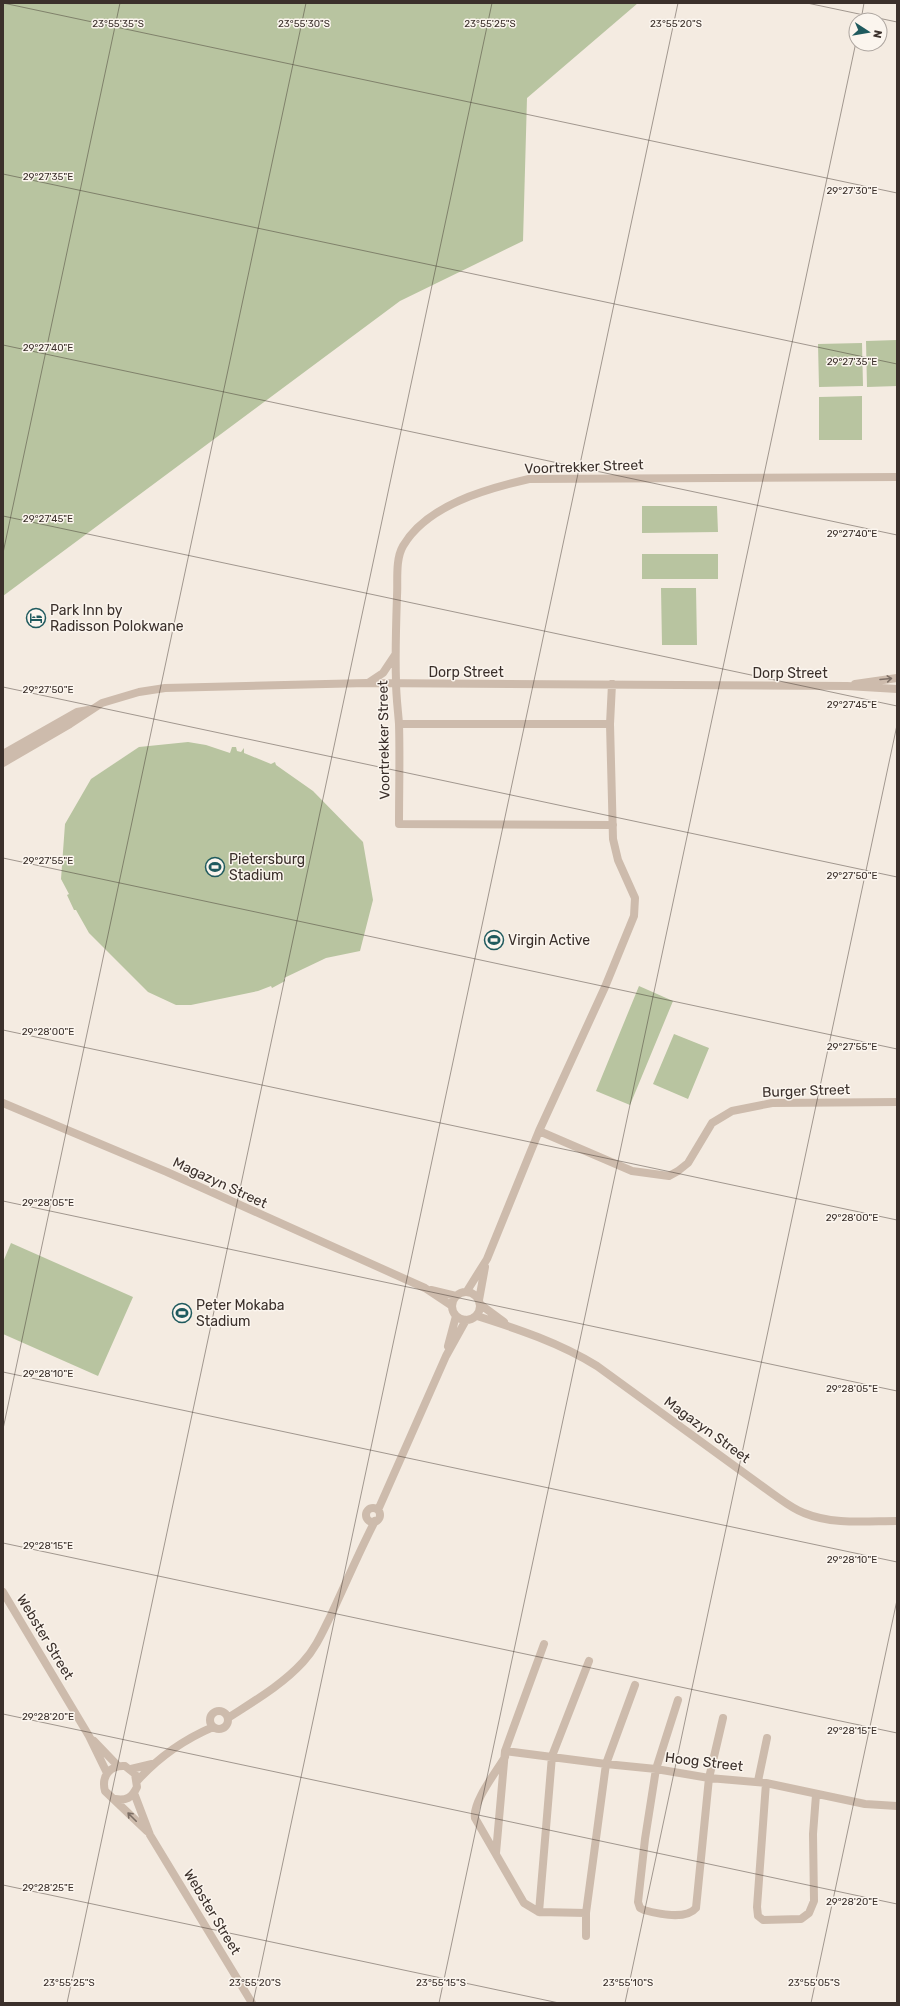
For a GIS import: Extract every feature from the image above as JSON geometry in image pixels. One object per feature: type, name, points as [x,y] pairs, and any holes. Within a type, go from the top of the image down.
[{"type":"street","name":"Voortrekker Street","points":[[613,825],[398,824],[399,724],[396,684],[396,652],[398,566],[403,546],[422,524],[434,515],[460,500],[484,491],[529,479],[897,477]]},
{"type":"street","points":[[367,683],[383,673],[396,652]]},
{"type":"street","name":"Dorp Street","points":[[847,686],[879,679],[897,678]]},
{"type":"street","name":"Dorp Street","points":[[3,763],[70,724],[89,710],[102,703],[139,692],[165,688],[367,683],[847,686],[897,689]]},
{"type":"street","points":[[467,1292],[487,1259],[539,1131],[605,987],[634,916],[635,898],[614,849],[610,724],[612,684]]},
{"type":"street","name":"Dorp Street","points":[[3,754],[77,712],[89,710]]},
{"type":"street","points":[[399,724],[610,724]]},
{"type":"street","name":"Burger Street","points":[[539,1131],[632,1171],[669,1176],[688,1163],[712,1123],[732,1111],[772,1103],[897,1102]]},
{"type":"street","name":"Magazyn Street","points":[[3,1103],[166,1172],[425,1288],[452,1306]]},
{"type":"street","points":[[226,1715],[249,1705],[280,1684],[303,1662],[312,1650],[346,1584],[371,1520],[379,1517],[375,1509],[446,1356],[466,1320],[477,1316],[487,1259]]},
{"type":"street","name":"Magazyn Street","points":[[425,1288],[456,1296]]},
{"type":"street","points":[[446,1356],[456,1316],[452,1306],[456,1296],[467,1292],[472,1293],[480,1302]]},
{"type":"street","name":"Magazyn Street","points":[[480,1302],[512,1327]]},
{"type":"street","points":[[456,1316],[466,1320]]},
{"type":"street","name":"Magazyn Street","points":[[477,1316],[512,1327],[577,1354],[597,1366],[772,1494],[799,1511],[812,1516],[843,1521],[897,1521]]},
{"type":"street","name":"Webster Street","points":[[3,1592],[89,1736],[106,1773]]},
{"type":"street","points":[[544,1644],[505,1754],[475,1810],[477,1822],[524,1903],[539,1912],[586,1912]]},
{"type":"street","points":[[539,1912],[552,1756],[589,1661]]},
{"type":"street","points":[[586,1936],[586,1912],[606,1764],[634,1685]]},
{"type":"street","points":[[678,1700],[656,1769],[645,1839],[638,1902],[640,1908],[648,1912],[690,1914],[696,1908],[709,1778],[723,1718]]},
{"type":"street","points":[[212,1724],[211,1714],[217,1710],[226,1715]]},
{"type":"street","points":[[212,1724],[224,1728],[226,1715]]},
{"type":"street","points":[[152,1764],[131,1769],[118,1766],[106,1773],[103,1784],[105,1791],[114,1799],[122,1800],[129,1798],[134,1793],[138,1780],[152,1764],[212,1724]]},
{"type":"street","name":"Webster Street","points":[[89,1736],[118,1766]]},
{"type":"street","points":[[767,1738],[762,1782],[757,1907],[758,1916],[762,1920],[801,1919],[811,1909],[814,1901],[813,1834],[816,1795]]},
{"type":"street","points":[[496,1853],[505,1754]]},
{"type":"street","name":"Hoog Street","points":[[505,1754],[552,1756],[606,1764],[656,1769],[709,1778],[762,1782],[816,1795],[865,1804],[897,1806]]},
{"type":"street","points":[[131,1769],[138,1780]]},
{"type":"street","name":"Webster Street","points":[[134,1793],[150,1835],[252,2003]]},
{"type":"street","name":"Webster Street","points":[[114,1799],[150,1835]]},
{"type":"green space","points":[[3,3],[638,3],[527,98],[523,241],[400,301],[3,596]]},
{"type":"green space","points":[[897,340],[897,386],[867,387],[866,341]]},
{"type":"green space","points":[[862,343],[863,386],[819,387],[818,344]]},
{"type":"green space","points":[[862,396],[862,440],[819,440],[819,397]]},
{"type":"green space","points":[[642,506],[717,506],[718,532],[642,533]]},
{"type":"green space","points":[[642,554],[718,554],[718,579],[642,579]]},
{"type":"green space","points":[[661,588],[696,588],[697,645],[662,645]]},
{"type":"green space","name":"Pietersburg Stadium","points":[[188,742],[206,745],[230,753],[232,747],[236,747],[237,751],[241,752],[244,748],[244,753],[271,764],[275,762],[276,765],[313,791],[363,842],[373,900],[360,951],[326,958],[284,978],[285,981],[272,988],[271,986],[258,991],[191,1005],[176,1005],[148,992],[89,933],[76,910],[74,910],[67,895],[69,894],[61,879],[65,824],[91,779],[139,747]]},
{"type":"green space","points":[[639,986],[673,1001],[630,1105],[596,1091]]},
{"type":"green space","points":[[674,1034],[709,1048],[688,1099],[653,1084]]},
{"type":"green space","points":[[11,1243],[133,1297],[98,1376],[3,1334],[3,1262]]},
{"type":"place","name":"Park Inn by Radisson Polokwane","points":[[36,618]]},
{"type":"place","name":"Pietersburg Stadium","points":[[215,867]]},
{"type":"place","name":"Virgin Active","points":[[494,940]]},
{"type":"place","name":"Peter Mokaba Stadium","points":[[182,1313]]}]
